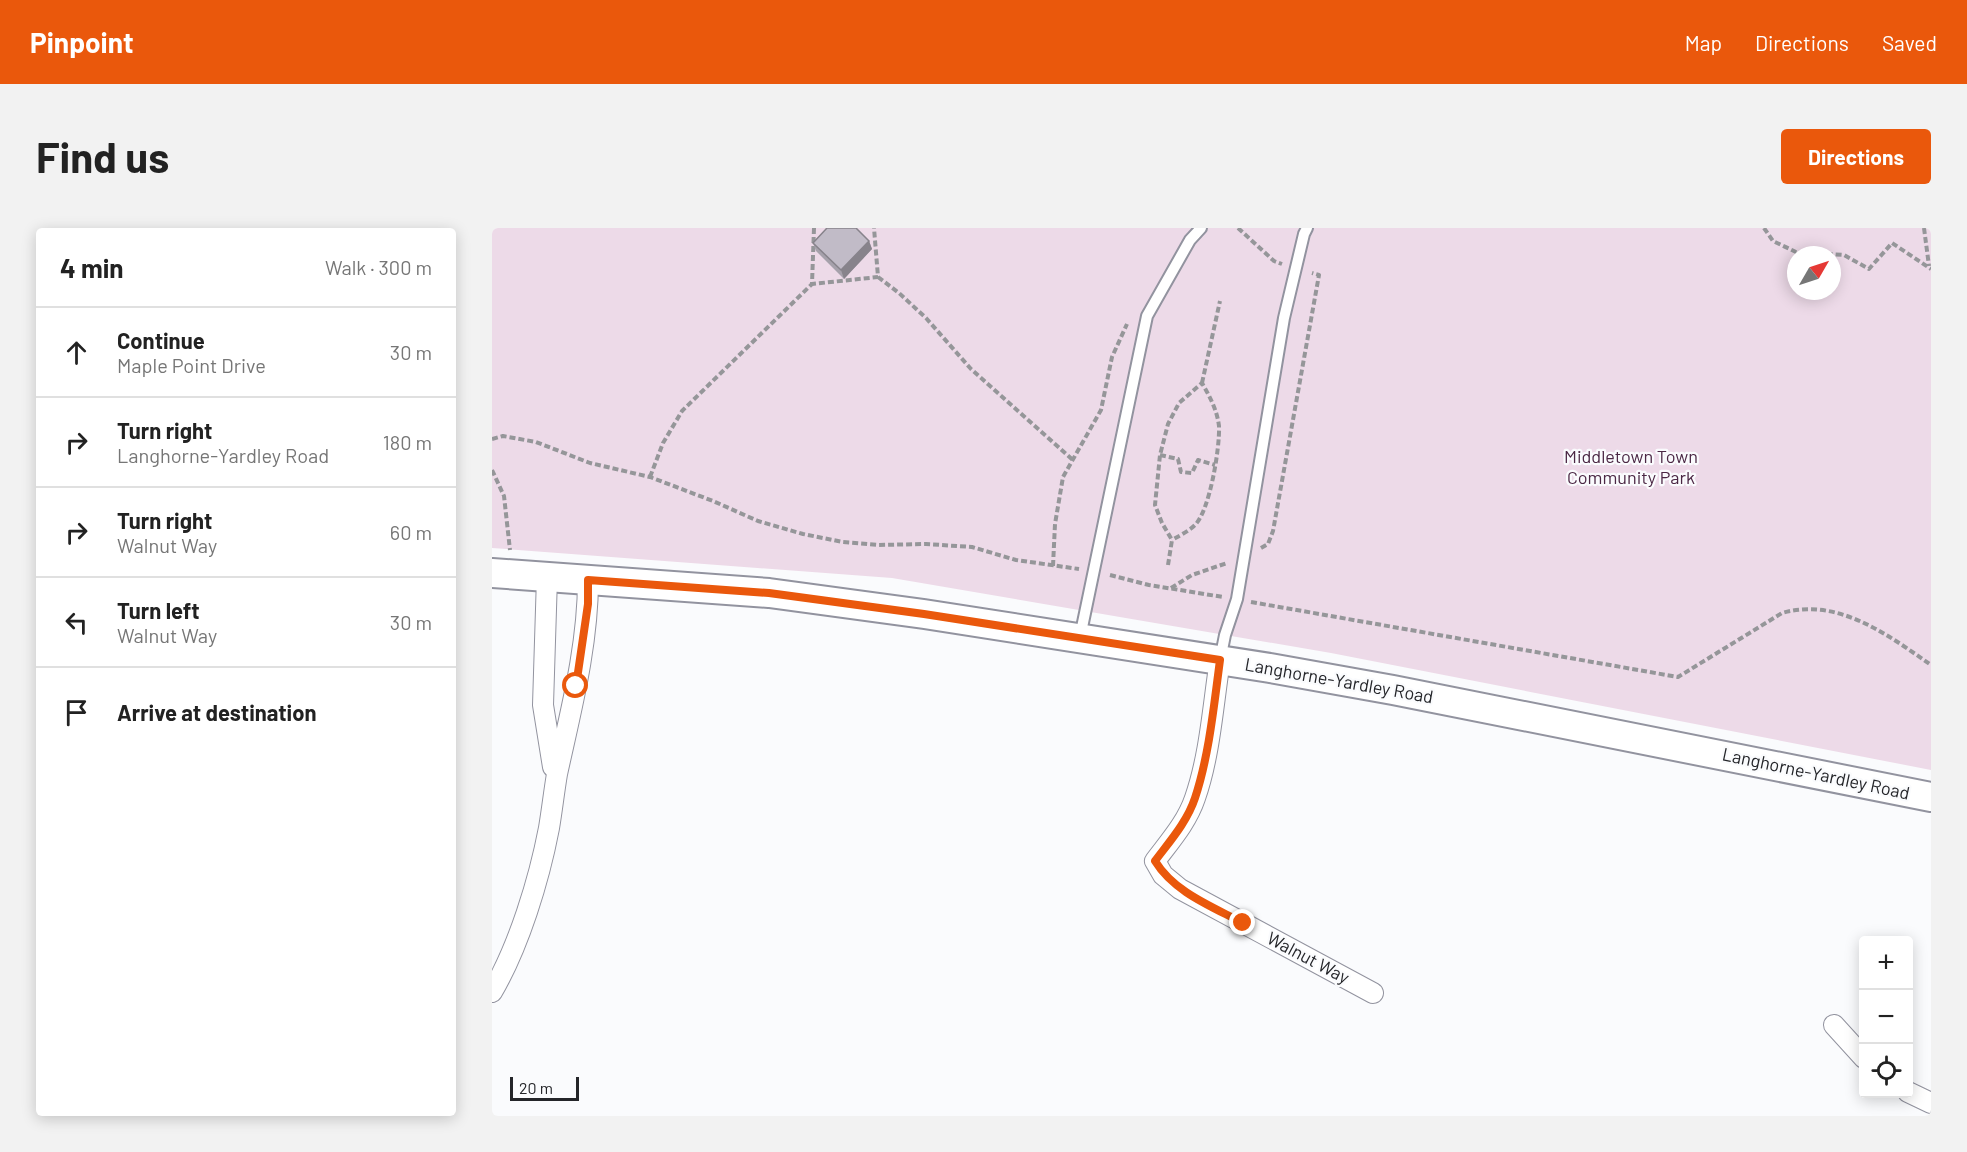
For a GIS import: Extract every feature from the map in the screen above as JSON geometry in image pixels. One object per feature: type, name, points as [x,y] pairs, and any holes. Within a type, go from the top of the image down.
[{"type":"main road","name":"Langhorne-Yardley Road","points":[[501,567],[547,577],[769,593],[924,614],[1079,640],[1220,660],[1393,690],[1931,797]]},
{"type":"street","points":[[547,577],[543,705],[555,785]]},
{"type":"street","points":[[492,992],[533,895],[549,828],[555,785],[580,666],[588,604],[588,580]]},
{"type":"street","name":"Walnut Way","points":[[1220,660],[1206,750],[1195,799],[1180,828],[1155,861],[1163,875],[1180,889],[1373,993]]},
{"type":"street","points":[[1834,1025],[1859,1053]]},
{"type":"street","points":[[1913,1094],[1931,1103]]},
{"type":"lane","points":[[1079,640],[1147,316],[1190,240],[1201,228]]},
{"type":"lane","points":[[1220,660],[1225,634],[1237,599],[1284,318],[1305,230]]},
{"type":"path","points":[[812,284],[814,228]]},
{"type":"path","points":[[874,228],[878,277]]},
{"type":"path","points":[[1764,228],[1773,241],[1796,252],[1844,255],[1869,269],[1892,243],[1930,268]]},
{"type":"path","points":[[1924,228],[1930,268]]},
{"type":"path","points":[[650,477],[663,443],[682,411],[812,284],[878,277],[926,318],[971,369],[1073,460]]},
{"type":"path","points":[[1168,565],[1172,540],[1155,505],[1160,455],[1168,424],[1179,404],[1202,383],[1220,301]]},
{"type":"path","points":[[1053,566],[1055,524],[1064,477],[1101,410],[1112,357],[1132,314]]},
{"type":"path","points":[[1172,540],[1196,525],[1207,503],[1215,465],[1219,427],[1213,404],[1202,383]]},
{"type":"path","points":[[492,440],[503,436],[536,442],[590,463],[650,477],[758,521],[803,534],[843,542],[972,547],[1016,560],[1094,571],[1149,585],[1678,677],[1782,613],[1797,609],[1819,610],[1853,617],[1881,630],[1931,665]]},
{"type":"path","points":[[1160,455],[1178,459],[1181,472],[1192,473],[1198,460],[1215,465]]},
{"type":"path","points":[[492,470],[504,496],[509,526],[501,567]]},
{"type":"green space","name":"Middletown Town Community Park","points":[[492,228],[1931,228],[1931,770],[1331,653],[892,578],[492,548]]},
{"type":"building","points":[[827,228],[856,228],[869,241],[841,270],[813,243]]},
{"type":"route","points":[[576,686],[588,604],[588,580],[769,593],[924,614],[1079,640],[1220,660],[1206,750],[1195,799],[1180,828],[1155,861],[1163,875],[1180,889],[1243,923]]}]
